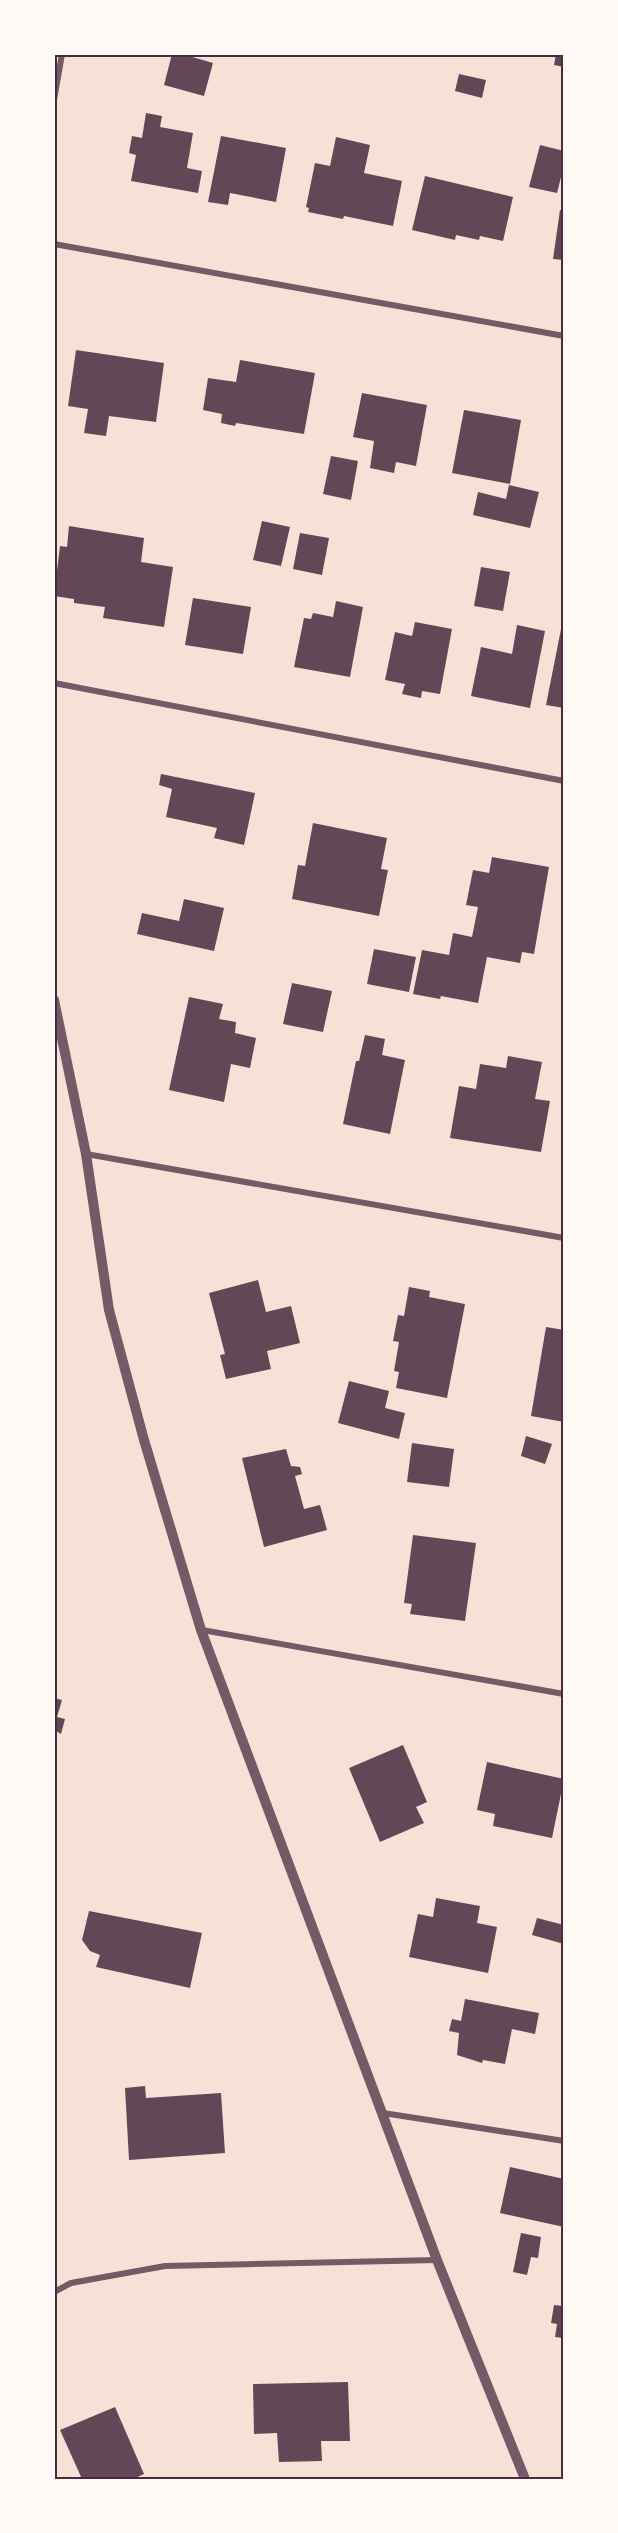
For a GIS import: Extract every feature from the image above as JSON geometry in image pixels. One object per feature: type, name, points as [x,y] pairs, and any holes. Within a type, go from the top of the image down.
[{"type":"street","points":[[54,100],[62,54]]},
{"type":"street","points":[[54,244],[564,336]]},
{"type":"street","points":[[54,683],[564,781]]},
{"type":"street","points":[[54,1000],[86,1154],[109,1310],[144,1440],[201,1630],[437,2260],[525,2479]]},
{"type":"street","points":[[86,1154],[564,1238]]},
{"type":"street","points":[[201,1630],[564,1695]]},
{"type":"street","points":[[382,2113],[564,2140]]},
{"type":"street","points":[[54,2292],[71,2283],[165,2266],[437,2260]]},
{"type":"building","points":[[172,54],[182,54],[213,63],[204,96],[164,85]]},
{"type":"building","points":[[556,54],[564,54],[564,67],[554,65]]},
{"type":"building","points":[[459,74],[486,80],[482,98],[455,91]]},
{"type":"building","points":[[146,113],[162,116],[160,127],[193,133],[187,168],[202,171],[198,193],[131,181],[136,155],[129,153],[132,136],[142,138]]},
{"type":"building","points":[[221,136],[286,148],[276,202],[230,193],[228,205],[208,202]]},
{"type":"building","points":[[336,137],[370,145],[364,173],[402,181],[393,226],[344,216],[343,219],[308,212],[309,208],[306,207],[315,163],[330,166]]},
{"type":"building","points":[[540,145],[564,151],[564,165],[557,193],[529,187]]},
{"type":"building","points":[[425,176],[513,197],[503,241],[480,236],[479,240],[456,235],[455,240],[412,230]]},
{"type":"building","points":[[560,210],[564,211],[564,260],[553,259]]},
{"type":"building","points":[[76,350],[164,363],[156,422],[109,416],[106,436],[84,433],[88,409],[68,406]]},
{"type":"building","points":[[240,360],[315,373],[304,434],[236,423],[235,426],[221,423],[222,414],[203,410],[208,378],[236,382]]},
{"type":"building","points":[[362,393],[427,405],[416,466],[396,462],[394,473],[370,468],[374,441],[353,437]]},
{"type":"building","points":[[464,410],[521,420],[510,484],[452,473]]},
{"type":"building","points":[[331,456],[358,461],[351,500],[323,494]]},
{"type":"building","points":[[509,485],[539,492],[530,528],[473,515],[478,492],[506,499]]},
{"type":"building","points":[[262,521],[290,527],[281,566],[253,560]]},
{"type":"building","points":[[69,526],[144,538],[141,562],[173,567],[164,627],[103,618],[105,607],[74,603],[74,599],[54,596],[60,546],[67,547]]},
{"type":"building","points":[[300,533],[329,538],[322,575],[293,569]]},
{"type":"building","points":[[481,567],[510,572],[503,611],[474,606]]},
{"type":"building","points":[[193,598],[251,607],[243,654],[185,645]]},
{"type":"building","points":[[336,601],[363,607],[350,677],[294,667],[304,618],[311,619],[313,613],[333,617]]},
{"type":"building","points":[[564,619],[564,708],[546,705]]},
{"type":"building","points":[[415,622],[452,629],[440,694],[422,691],[421,698],[402,694],[405,684],[385,680],[395,632],[412,636]]},
{"type":"building","points":[[517,625],[545,631],[530,708],[471,696],[481,647],[512,654]]},
{"type":"building","points":[[161,774],[255,793],[244,845],[214,838],[217,828],[166,817],[172,789],[159,785]]},
{"type":"building","points":[[313,823],[387,838],[381,869],[388,870],[379,916],[292,899],[298,865],[305,866]]},
{"type":"building","points":[[492,857],[549,867],[534,954],[522,952],[520,963],[487,957],[478,1003],[441,996],[440,999],[413,994],[422,950],[449,955],[453,933],[472,937],[478,907],[466,905],[473,870],[489,873]]},
{"type":"building","points":[[184,899],[224,908],[214,951],[137,934],[142,913],[179,921]]},
{"type":"building","points":[[374,949],[416,957],[409,992],[367,984]]},
{"type":"building","points":[[292,983],[332,991],[323,1032],[283,1024]]},
{"type":"building","points":[[189,997],[223,1004],[219,1019],[236,1022],[235,1033],[256,1038],[250,1068],[231,1064],[224,1102],[169,1090]]},
{"type":"building","points":[[365,1035],[385,1039],[382,1055],[405,1060],[390,1134],[343,1124],[356,1061],[359,1061]]},
{"type":"building","points":[[508,1056],[542,1062],[535,1099],[550,1101],[541,1152],[450,1138],[459,1086],[476,1089],[480,1064],[506,1068]]},
{"type":"building","points":[[258,1280],[266,1312],[291,1306],[300,1343],[267,1351],[271,1369],[226,1379],[220,1355],[225,1354],[209,1293]]},
{"type":"building","points":[[409,1287],[430,1291],[429,1297],[465,1304],[447,1398],[396,1388],[399,1372],[394,1371],[399,1342],[393,1341],[398,1315],[404,1316]]},
{"type":"building","points":[[546,1327],[564,1330],[564,1422],[531,1416]]},
{"type":"building","points":[[349,1381],[389,1391],[385,1408],[405,1413],[399,1439],[338,1423]]},
{"type":"building","points":[[526,1436],[552,1444],[545,1464],[521,1456]]},
{"type":"building","points":[[412,1443],[454,1449],[449,1487],[407,1482]]},
{"type":"building","points":[[286,1449],[291,1466],[300,1467],[302,1474],[295,1476],[304,1509],[320,1505],[327,1530],[264,1547],[242,1458]]},
{"type":"building","points":[[413,1535],[476,1543],[465,1621],[410,1614],[412,1604],[404,1603]]},
{"type":"building","points":[[54,1698],[62,1700],[57,1717],[65,1719],[61,1734],[56,1731],[55,1736]]},
{"type":"building","points":[[403,1745],[427,1802],[416,1807],[424,1823],[380,1842],[349,1768]]},
{"type":"building","points":[[487,1762],[564,1779],[552,1838],[493,1826],[495,1814],[477,1810]]},
{"type":"building","points":[[436,1898],[480,1906],[477,1923],[497,1927],[488,1973],[409,1957],[418,1914],[433,1917]]},
{"type":"building","points":[[89,1911],[202,1933],[190,1988],[96,1967],[100,1955],[90,1951],[82,1940]]},
{"type":"building","points":[[537,1918],[564,1925],[564,1944],[532,1935]]},
{"type":"building","points":[[465,1999],[539,2013],[535,2034],[512,2029],[505,2064],[483,2060],[482,2063],[457,2055],[459,2033],[449,2031],[452,2019],[461,2021]]},
{"type":"building","points":[[145,2086],[146,2098],[221,2093],[225,2153],[129,2160],[125,2088]]},
{"type":"building","points":[[510,2167],[564,2179],[564,2227],[500,2213]]},
{"type":"building","points":[[521,2233],[541,2237],[538,2258],[531,2257],[527,2275],[513,2272]]},
{"type":"building","points":[[554,2305],[564,2306],[564,2338],[555,2337],[557,2324],[551,2323]]},
{"type":"building","points":[[348,2382],[350,2441],[321,2441],[322,2461],[279,2462],[277,2433],[254,2434],[253,2384]]},
{"type":"building","points":[[115,2407],[144,2474],[133,2479],[82,2479],[60,2430]]}]
